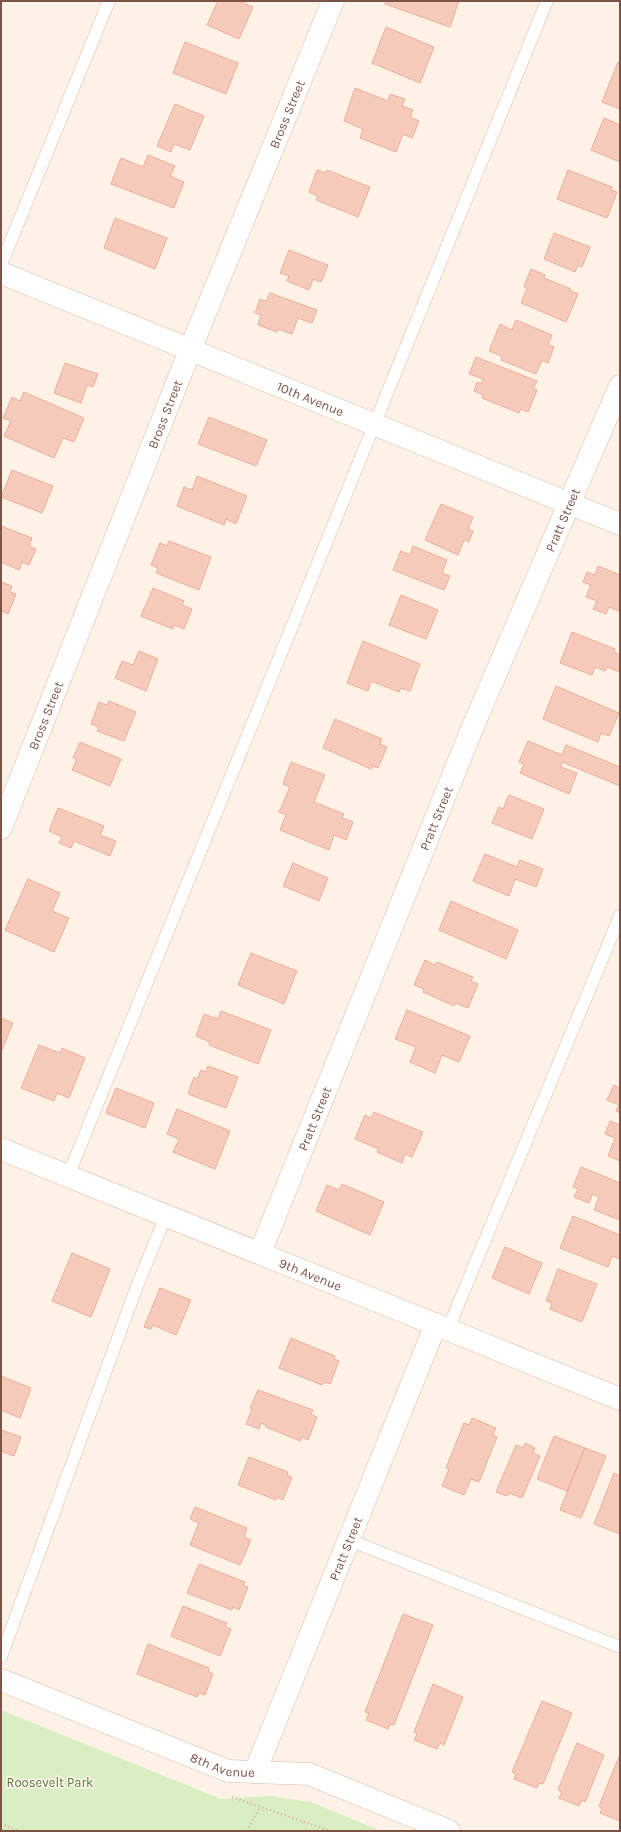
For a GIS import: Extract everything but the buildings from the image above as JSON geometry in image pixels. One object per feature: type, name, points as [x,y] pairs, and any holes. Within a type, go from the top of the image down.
[{"type":"street","name":"Bross Street","points":[[1,828],[190,350],[333,1]]},
{"type":"street","name":"10th Avenue","points":[[1,273],[620,524]]},
{"type":"street","name":"Pratt Street","points":[[260,1253],[471,731],[620,386]]},
{"type":"street","name":"9th Avenue","points":[[1,1149],[620,1399]]},
{"type":"street","name":"Pratt Street","points":[[255,1772],[349,1540],[442,1327]]},
{"type":"street","name":"8th Avenue","points":[[1,1680],[228,1771],[308,1774],[449,1831]]},
{"type":"lane","points":[[1,265],[109,1]]},
{"type":"lane","points":[[68,1176],[547,1]]},
{"type":"lane","points":[[442,1327],[620,916]]},
{"type":"lane","points":[[1,1657],[134,1294],[166,1215]]},
{"type":"lane","points":[[349,1540],[620,1648]]},
{"type":"path","points":[[247,1831],[260,1807],[330,1831]]},
{"type":"path","points":[[1,1824],[18,1831]]},
{"type":"green space","name":"Roosevelt Park","points":[[1,1710],[221,1799],[269,1796],[311,1802],[381,1831],[1,1831]]}]
